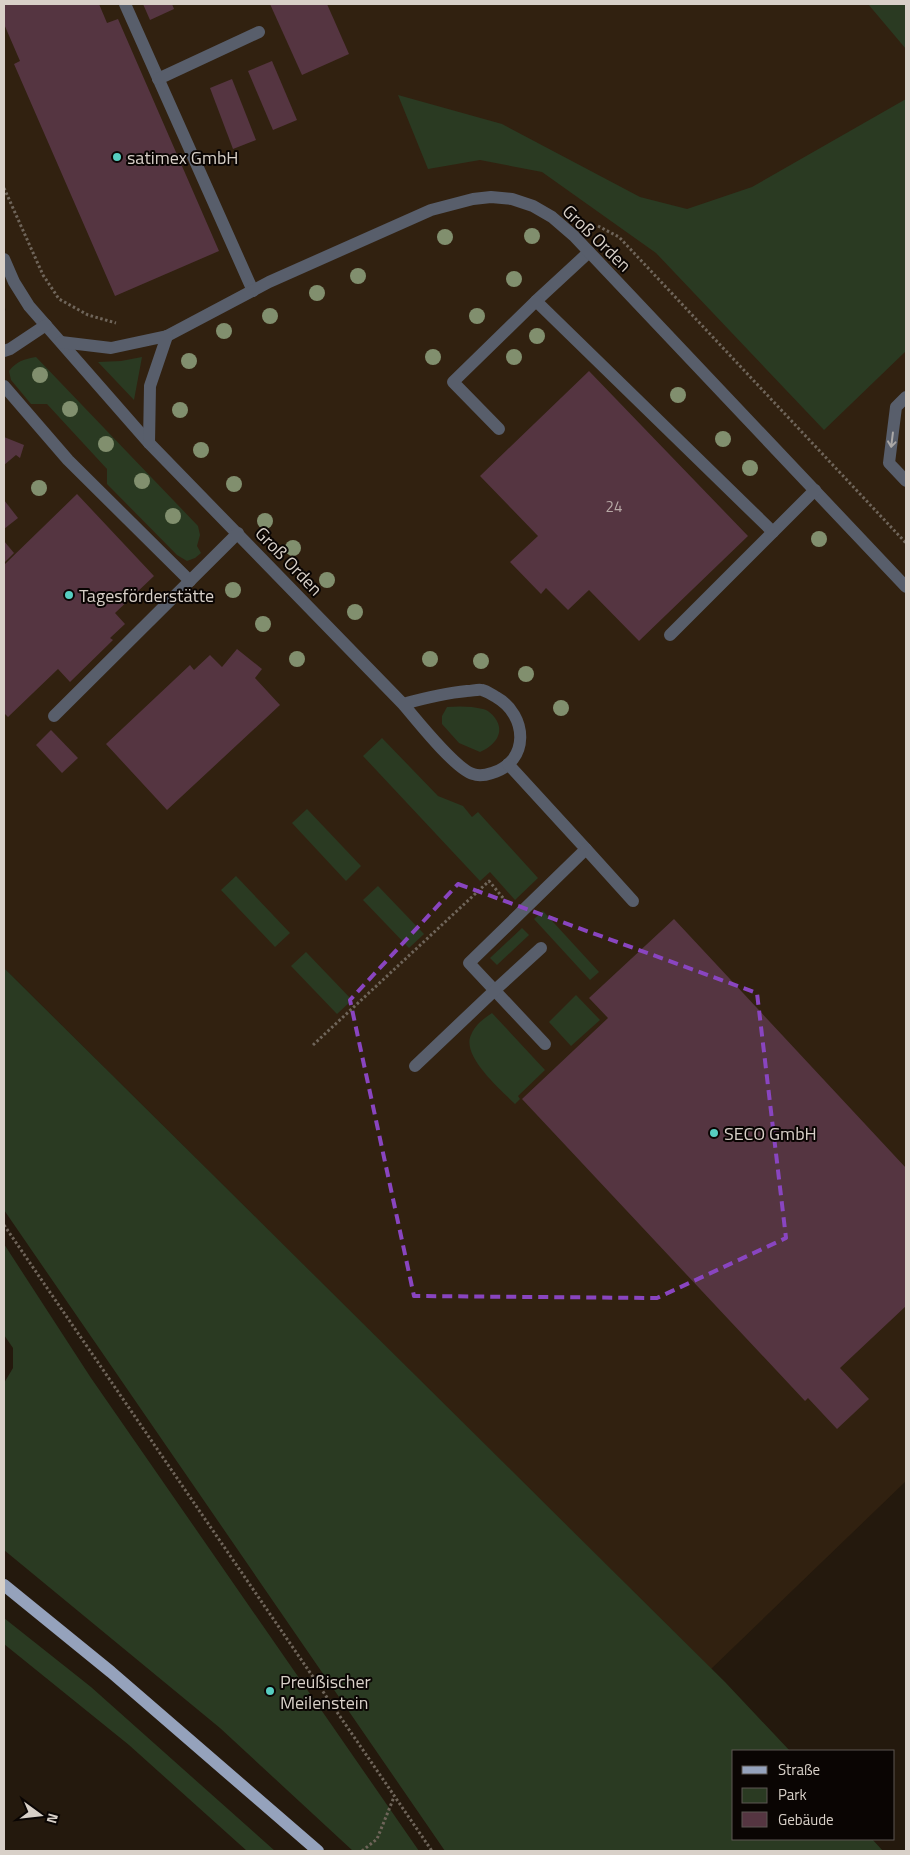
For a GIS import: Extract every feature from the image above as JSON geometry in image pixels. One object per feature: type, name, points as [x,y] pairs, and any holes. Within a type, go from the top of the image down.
[{"type":"main road","points":[[4,1585],[111,1672],[318,1851]]},
{"type":"street","points":[[125,4],[253,291]]},
{"type":"street","points":[[158,79],[259,32]]},
{"type":"street","name":"Groß Orden","points":[[61,342],[111,348],[167,336],[253,291],[431,210],[473,198],[512,199],[533,206],[552,217],[589,252],[906,587]]},
{"type":"street","points":[[499,428],[453,382],[589,252]]},
{"type":"street","name":"Groß Orden","points":[[4,259],[14,282],[29,306],[149,443],[403,704],[435,742],[472,774],[492,773],[508,764]]},
{"type":"street","points":[[536,301],[773,532]]},
{"type":"street","points":[[4,351],[46,326]]},
{"type":"street","points":[[149,443],[150,386],[167,336]]},
{"type":"street","points":[[4,386],[68,460],[190,581]]},
{"type":"street","points":[[906,397],[896,407],[889,463],[906,480]]},
{"type":"street","points":[[670,634],[816,490]]},
{"type":"street","points":[[54,716],[238,533]]},
{"type":"street","points":[[403,704],[444,693],[483,690],[501,700],[512,710],[520,727],[520,743],[512,761],[508,764],[632,901]]},
{"type":"street","points":[[545,1044],[469,963],[586,849]]},
{"type":"street","points":[[415,1066],[541,948]]},
{"type":"path","points":[[4,188],[42,275],[58,299],[88,315],[123,325]]},
{"type":"path","points":[[596,225],[619,237],[906,543]]},
{"type":"path","points":[[313,1045],[489,881],[519,915]]},
{"type":"path","points":[[4,1225],[432,1851]]},
{"type":"path","points":[[362,1851],[377,1839],[395,1797]]},
{"type":"highlighted area","points":[[458,884],[757,993],[786,1238],[657,1298],[414,1296],[350,1000]]},
{"type":"shaded area","points":[[4,4],[906,4],[906,1481],[711,1669],[4,968],[4,311],[6,310],[4,305]]},
{"type":"green space","points":[[868,4],[906,4],[906,49]]},
{"type":"green space","points":[[398,95],[502,124],[640,197],[687,209],[752,187],[906,99],[906,351],[824,430],[656,253],[542,172],[480,160],[428,169]]},
{"type":"green space","points":[[36,357],[198,526],[200,535],[197,546],[201,553],[195,558],[187,561],[177,555],[107,484],[107,469],[47,404],[31,404],[11,380],[9,371],[15,365]]},
{"type":"green space","points":[[142,357],[134,400],[98,362],[121,361]]},
{"type":"green space","points":[[460,706],[488,711],[494,717],[499,729],[499,734],[494,743],[480,752],[459,743],[442,724],[442,716],[447,707]]},
{"type":"green space","points":[[382,738],[438,796],[463,806],[472,817],[478,812],[538,878],[515,900],[490,872],[480,881],[363,756]]},
{"type":"green space","points":[[307,809],[361,866],[346,881],[292,823]]},
{"type":"green space","points":[[236,876],[290,933],[275,947],[221,890]]},
{"type":"green space","points":[[378,886],[424,934],[409,948],[363,900]]},
{"type":"green space","points":[[543,911],[599,972],[590,980],[534,919]]},
{"type":"green space","points":[[522,928],[529,935],[497,965],[490,958]]},
{"type":"green space","points":[[306,952],[352,1000],[337,1014],[291,966]]},
{"type":"green space","points":[[4,968],[725,1682],[789,1750],[732,1750],[732,1840],[873,1840],[883,1851],[445,1851],[4,1210]]},
{"type":"green space","points":[[576,995],[600,1020],[571,1046],[549,1022]]},
{"type":"green space","points":[[492,1013],[545,1070],[518,1096],[520,1099],[515,1104],[484,1072],[472,1053],[469,1043],[475,1028]]},
{"type":"green space","points":[[4,1244],[91,1378],[419,1851],[353,1851],[220,1728],[4,1550],[4,1383],[13,1368],[13,1348],[4,1335]]},
{"type":"green space","points":[[4,1618],[91,1687],[275,1851],[247,1851],[129,1745],[4,1644]]},
{"type":"building","name":"satimex GmbH","points":[[4,4],[99,4],[107,23],[118,19],[219,251],[115,296],[14,64],[20,61],[4,24]]},
{"type":"building","points":[[143,4],[172,4],[174,9],[150,20]]},
{"type":"building","points":[[270,4],[327,4],[349,54],[302,75]]},
{"type":"building","points":[[272,61],[297,120],[273,130],[248,71]]},
{"type":"building","points":[[232,79],[256,140],[233,149],[210,88]]},
{"type":"building","points":[[589,371],[748,536],[639,641],[589,590],[568,610],[546,588],[541,594],[510,562],[538,536],[480,476]]},
{"type":"building","points":[[4,437],[24,445],[20,458],[16,455],[4,465]]},
{"type":"building","name":"Tagesförderstätte","points":[[77,494],[154,576],[115,613],[125,624],[110,638],[113,640],[70,682],[58,669],[8,717],[4,713],[4,565]]},
{"type":"building","points":[[4,500],[18,518],[4,529]]},
{"type":"building","points":[[4,541],[14,553],[4,563]]},
{"type":"building","points":[[237,649],[262,669],[255,678],[280,705],[167,810],[106,744],[190,665],[194,670],[210,655],[222,667]]},
{"type":"building","points":[[51,730],[78,758],[62,773],[36,745]]},
{"type":"building","name":"SECO GmbH","points":[[674,919],[906,1168],[906,1306],[840,1368],[869,1399],[837,1429],[808,1398],[805,1401],[522,1099],[608,1018],[589,998]]},
{"type":"place","name":"satimex GmbH","points":[[117,157]]},
{"type":"place","name":"Tagesförderstätte","points":[[69,595]]},
{"type":"place","name":"SECO GmbH","points":[[714,1133]]},
{"type":"place","name":"Preußischer Meilenstein","points":[[270,1691]]}]
